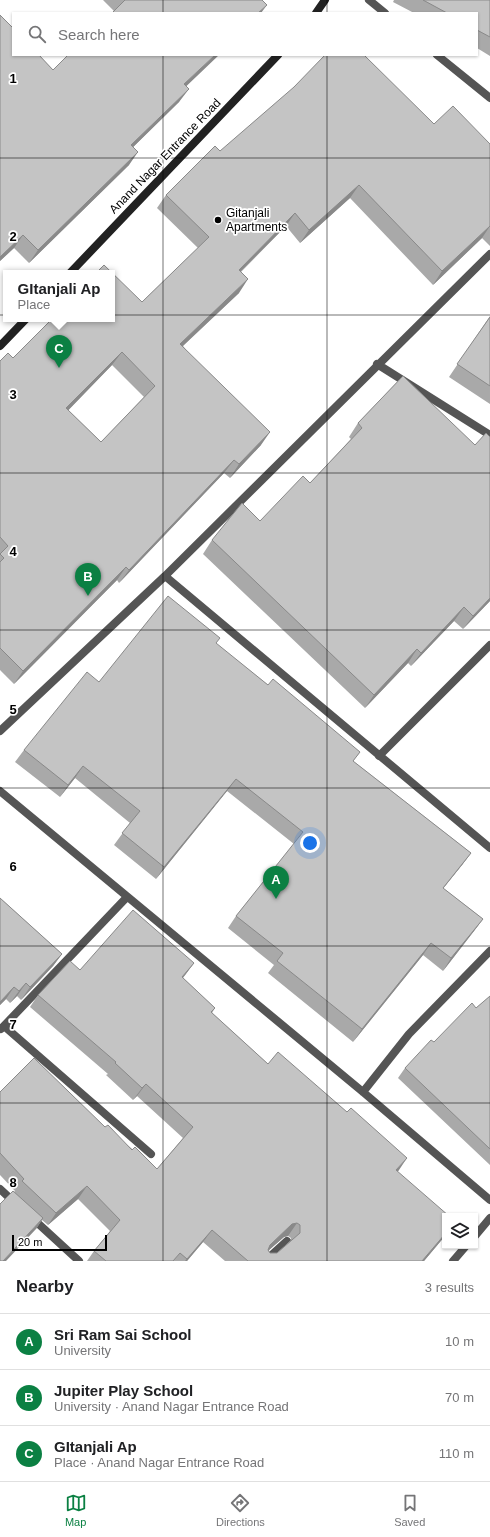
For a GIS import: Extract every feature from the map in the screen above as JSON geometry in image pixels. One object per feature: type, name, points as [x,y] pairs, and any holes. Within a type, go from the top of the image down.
[{"type":"street","points":[[317,12],[325,0]]},
{"type":"street","points":[[369,0],[384,12]]},
{"type":"street","name":"Anand Nagar Entrance Road","points":[[73,270],[277,56]]},
{"type":"street","points":[[438,56],[490,98]]},
{"type":"street","points":[[0,731],[165,576],[377,364],[490,254]]},
{"type":"street","points":[[0,346],[23,322]]},
{"type":"street","points":[[377,364],[490,435]]},
{"type":"street","points":[[165,576],[490,848]]},
{"type":"street","points":[[379,756],[490,645]]},
{"type":"street","points":[[0,791],[363,1092],[490,1200]]},
{"type":"street","points":[[127,897],[2,1028],[151,1154]]},
{"type":"street","points":[[363,1092],[409,1034],[490,951]]},
{"type":"street","points":[[0,1189],[79,1261]]},
{"type":"street","points":[[478,1232],[490,1218]]},
{"type":"street","points":[[265,1261],[287,1241]]},
{"type":"street","points":[[453,1261],[463,1249]]},
{"type":"building","points":[[125,0],[262,0],[267,5],[259,12],[113,12]]},
{"type":"building","points":[[423,0],[490,0],[490,37],[478,31],[478,12],[445,12]]},
{"type":"building","points":[[0,15],[12,27],[12,56],[40,56],[53,70],[67,56],[214,56],[184,84],[189,89],[131,145],[138,152],[38,250],[23,235],[0,257]]},
{"type":"building","points":[[324,56],[365,56],[434,124],[453,106],[490,144],[490,226],[442,271],[359,185],[309,230],[295,213],[239,270],[248,279],[180,344],[270,432],[239,464],[234,460],[129,570],[126,567],[23,671],[0,648],[0,562],[4,558],[0,554],[8,546],[0,537],[0,361],[8,353],[13,358],[49,322],[115,322],[115,276],[142,302],[209,237],[166,195],[215,146],[220,151],[294,87]],"holes":[[[122,352],[155,386],[101,442],[66,408]]]},
{"type":"building","points":[[104,265],[109,270],[99,270]]},
{"type":"building","points":[[490,317],[490,386],[457,364]]},
{"type":"building","points":[[403,376],[475,445],[486,433],[490,437],[490,598],[473,616],[464,607],[421,653],[417,649],[374,695],[212,540],[242,503],[260,521],[303,476],[310,483],[362,428],[358,423]]},
{"type":"building","points":[[168,596],[220,638],[216,643],[268,685],[273,679],[360,752],[353,761],[471,853],[443,888],[483,919],[451,958],[431,943],[362,1029],[277,961],[283,953],[236,916],[303,832],[236,779],[164,867],[122,833],[140,811],[83,766],[68,785],[24,750],[87,672],[99,682]]},
{"type":"building","points":[[0,898],[62,954],[30,987],[26,983],[19,991],[14,987],[0,1002]]},
{"type":"building","points":[[133,910],[194,963],[182,977],[215,1008],[211,1012],[268,1064],[278,1052],[347,1112],[351,1108],[407,1158],[396,1170],[446,1213],[442,1213],[442,1238],[422,1261],[248,1261],[212,1230],[187,1259],[180,1253],[173,1261],[106,1261],[94,1251],[120,1220],[87,1186],[56,1213],[22,1181],[24,1179],[0,1153],[0,1092],[34,1058],[105,1127],[108,1125],[132,1150],[135,1147],[157,1169],[193,1127],[146,1084],[142,1088],[115,1063],[116,1062],[38,995],[70,961],[80,970]],"holes":[[[297,1223],[300,1225],[300,1233],[277,1253],[270,1253],[268,1250],[270,1245],[292,1224]]]},
{"type":"building","points":[[490,996],[490,1149],[405,1068],[431,1040],[434,1042],[472,1003],[476,1008]]},
{"type":"building","points":[[13,1191],[43,1218],[3,1261],[0,1261],[0,1204]]},
{"type":"place","name":"Gitanjali Apartments","points":[[218,220]]},
{"type":"place","name":"GItanjali Ap","points":[[59,368]]},
{"type":"place","name":"Jupiter Play School","points":[[88,596]]},
{"type":"place","name":"Sri Ram Sai School","points":[[276,899]]}]
